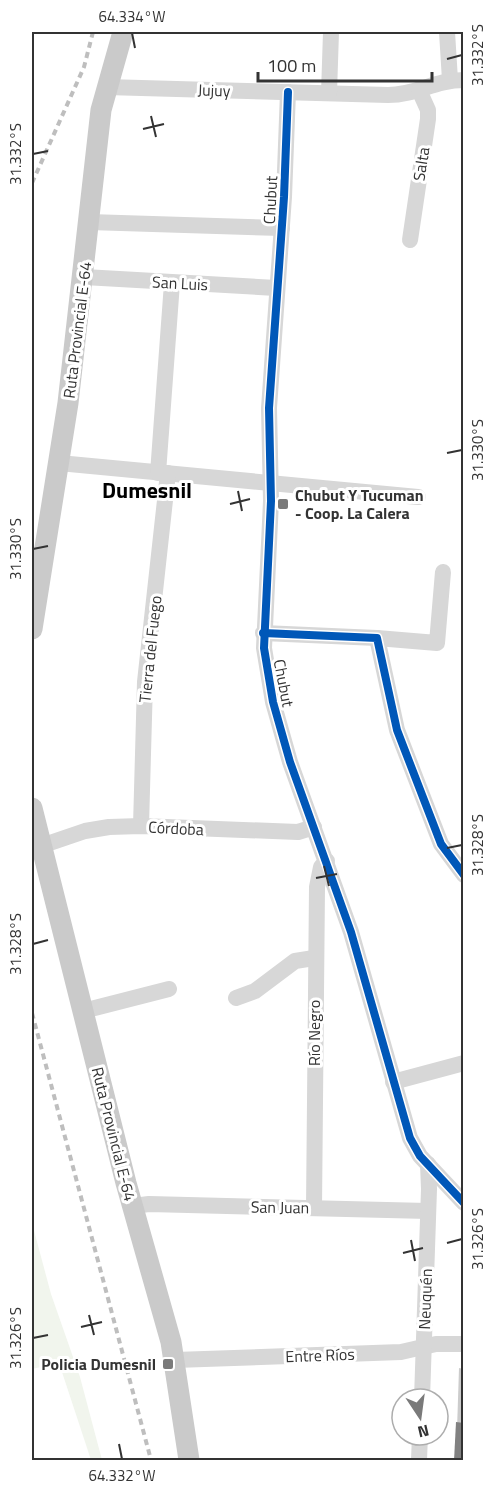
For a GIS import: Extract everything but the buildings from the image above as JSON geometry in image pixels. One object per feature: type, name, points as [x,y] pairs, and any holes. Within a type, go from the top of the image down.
[{"type":"main road","name":"Ruta Provincial E-64","points":[[32,629],[59,463],[84,277],[93,160],[106,87],[123,32]]},
{"type":"main road","name":"Ruta Provincial E-64","points":[[32,808],[133,1206],[175,1360],[189,1461]]},
{"type":"street","points":[[329,93],[331,32]]},
{"type":"street","points":[[447,32],[457,80]]},
{"type":"street","name":"Jujuy","points":[[106,87],[398,95],[419,90],[435,82],[457,80]]},
{"type":"street","name":"Salta","points":[[410,240],[428,118],[428,110],[419,90]]},
{"type":"street","name":"Chubut","points":[[288,92],[270,408],[270,482],[263,633],[268,677],[278,720],[327,861],[377,1019],[410,1138],[428,1164],[464,1203]]},
{"type":"street","points":[[89,222],[282,228]]},
{"type":"street","name":"San Luis","points":[[84,277],[276,288]]},
{"type":"street","name":"Tierra del Fuego","points":[[141,826],[144,692],[163,473],[172,283]]},
{"type":"street","points":[[59,463],[418,497]]},
{"type":"street","points":[[263,633],[437,643],[443,572]]},
{"type":"street","points":[[378,638],[397,730],[441,844],[464,875]]},
{"type":"street","name":"Córdoba","points":[[41,846],[96,828],[141,826],[298,831],[314,827]]},
{"type":"street","name":"Río Negro","points":[[314,1208],[314,958],[317,877],[321,867],[327,861]]},
{"type":"street","points":[[236,998],[255,991],[295,962],[314,958]]},
{"type":"street","points":[[83,1011],[169,989]]},
{"type":"street","points":[[393,1082],[464,1063]]},
{"type":"street","name":"Neuquén","points":[[422,1387],[428,1164]]},
{"type":"street","name":"San Juan","points":[[133,1206],[149,1204],[428,1211]]},
{"type":"street","name":"Entre Ríos","points":[[175,1360],[401,1352],[424,1346],[464,1344]]},
{"type":"shaded area","points":[[32,1223],[51,1294],[80,1377],[102,1460],[91,1460],[59,1363],[32,1369]]},
{"type":"railway","points":[[32,183],[84,67],[93,32]]},
{"type":"railway","points":[[32,1013],[151,1460]]},
{"type":"cycle path","points":[[288,92],[284,197],[269,408],[271,501],[264,648],[273,702],[290,762],[351,932],[410,1138],[420,1156],[464,1203]]},
{"type":"cycle path","points":[[263,633],[377,638],[397,730],[441,844],[464,875]]},
{"type":"place","name":"Chubut Y Tucuman - Coop. La Calera","points":[[283,504]]},
{"type":"place","name":"Policia Dumesnil","points":[[168,1364]]},
{"type":"district","name":"Dumesnil","points":[[147,490]]}]
